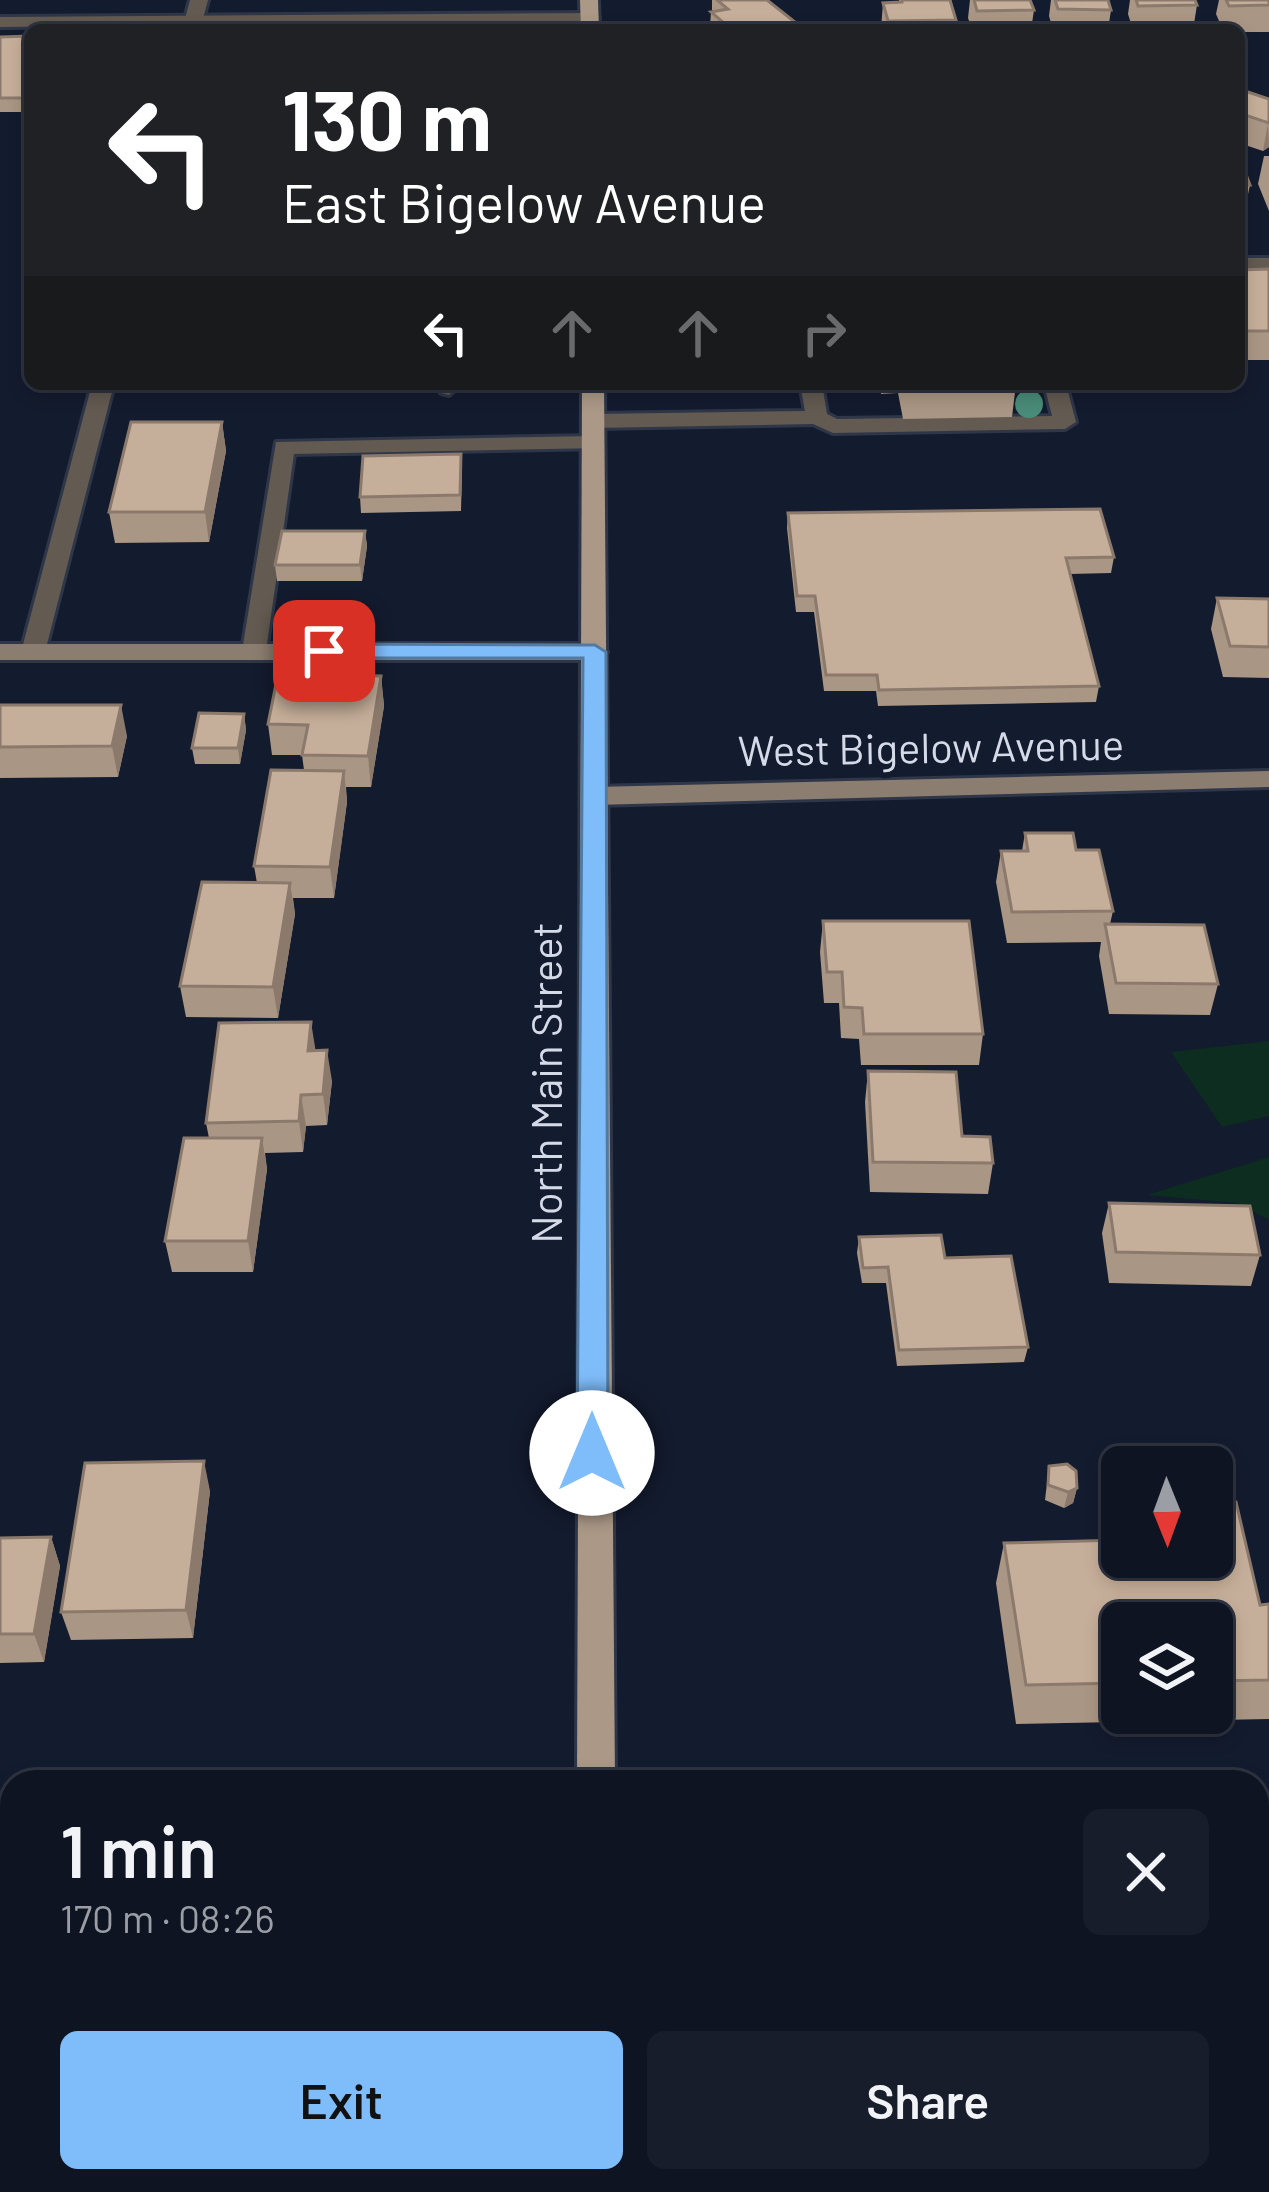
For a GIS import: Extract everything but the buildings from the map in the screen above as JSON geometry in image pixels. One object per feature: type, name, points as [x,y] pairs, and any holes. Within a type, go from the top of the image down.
[{"type":"main road","name":"North Main Street","points":[[593,390],[596,1770]]},
{"type":"main road","points":[[0,652],[595,652]]},
{"type":"main road","name":"West Bigelow Avenue","points":[[594,796],[1269,779]]},
{"type":"street","points":[[0,22],[195,16],[474,24],[590,16]]},
{"type":"street","points":[[33,652],[101,390]]},
{"type":"street","points":[[812,390],[817,417]]},
{"type":"street","points":[[254,651],[284,447],[817,417],[833,426],[1065,422],[1057,390]]},
{"type":"green space","points":[[1269,1041],[1269,1116],[1222,1127],[1171,1052]]},
{"type":"green space","points":[[1269,1157],[1269,1220],[1237,1203],[1147,1195]]},
{"type":"route","points":[[324,651],[595,652],[592,1453]]}]
